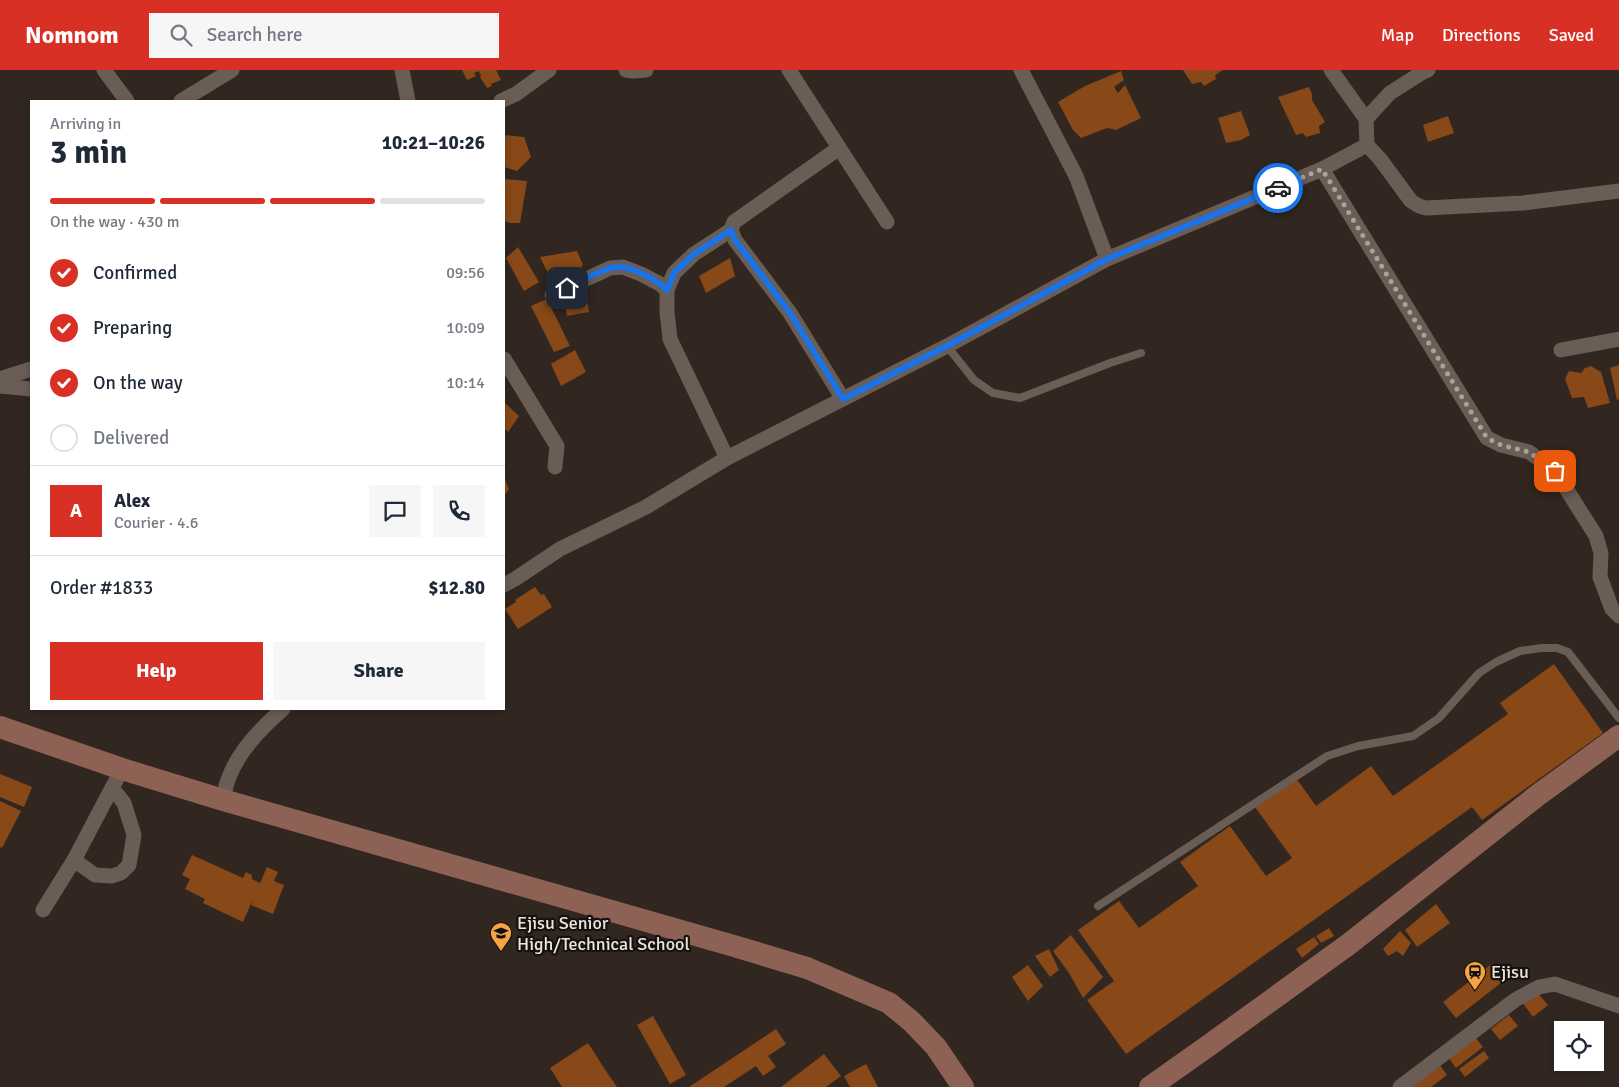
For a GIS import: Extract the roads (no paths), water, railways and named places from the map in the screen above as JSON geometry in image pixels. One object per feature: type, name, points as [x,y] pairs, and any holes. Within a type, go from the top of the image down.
[{"type":"main road","points":[[0,727],[117,779],[223,800],[807,968],[889,1003],[911,1021],[936,1047],[964,1087]]},
{"type":"main road","points":[[1150,1087],[1349,944],[1538,795],[1619,736]]},
{"type":"street","points":[[104,70],[126,100]]},
{"type":"street","points":[[183,100],[232,70]]},
{"type":"street","points":[[402,70],[408,100]]},
{"type":"street","points":[[503,100],[516,94],[549,70]]},
{"type":"street","points":[[626,70],[646,70]]},
{"type":"street","points":[[789,70],[887,222]]},
{"type":"street","points":[[1021,70],[1076,176],[1107,259]]},
{"type":"street","points":[[1331,70],[1366,119],[1367,145],[1380,159],[1411,201],[1419,206],[1426,208],[1523,202],[1619,191]]},
{"type":"street","points":[[1366,119],[1390,93],[1428,70]]},
{"type":"street","points":[[505,584],[560,549],[646,508],[727,458],[947,346],[1107,259],[1322,169],[1367,145]]},
{"type":"street","points":[[727,458],[670,339],[667,290],[674,273],[694,254],[731,230],[734,222],[839,148]]},
{"type":"street","points":[[1322,169],[1487,438],[1501,445],[1529,452],[1555,471],[1596,536],[1601,553],[1600,577],[1612,609],[1619,616]]},
{"type":"street","points":[[731,230],[735,240],[790,313],[843,399]]},
{"type":"street","points":[[552,295],[610,268],[623,267],[641,274],[667,290]]},
{"type":"street","points":[[1561,350],[1619,339]]},
{"type":"street","points":[[505,361],[557,446],[555,467]]},
{"type":"street","points":[[0,379],[30,369]]},
{"type":"street","points":[[0,386],[30,389]]},
{"type":"street","points":[[223,800],[228,780],[236,763],[266,723],[282,710]]},
{"type":"street","points":[[43,910],[74,860],[117,779]]},
{"type":"street","points":[[74,860],[95,875],[112,876],[121,873],[129,865],[134,835],[117,779]]},
{"type":"street","points":[[1400,1087],[1515,1000],[1540,987],[1555,984],[1619,1006]]},
{"type":"lane","points":[[947,346],[974,380],[994,393],[1020,398],[1110,363],[1141,354]]},
{"type":"lane","points":[[1098,906],[1327,756],[1358,746],[1413,736],[1439,718],[1479,673],[1496,662],[1520,651],[1557,648],[1568,652],[1619,718]]},
{"type":"place","name":"Ejisu Senior High/Technical School","points":[[501,952]]},
{"type":"place","name":"Ejisu","points":[[1475,991]]}]
